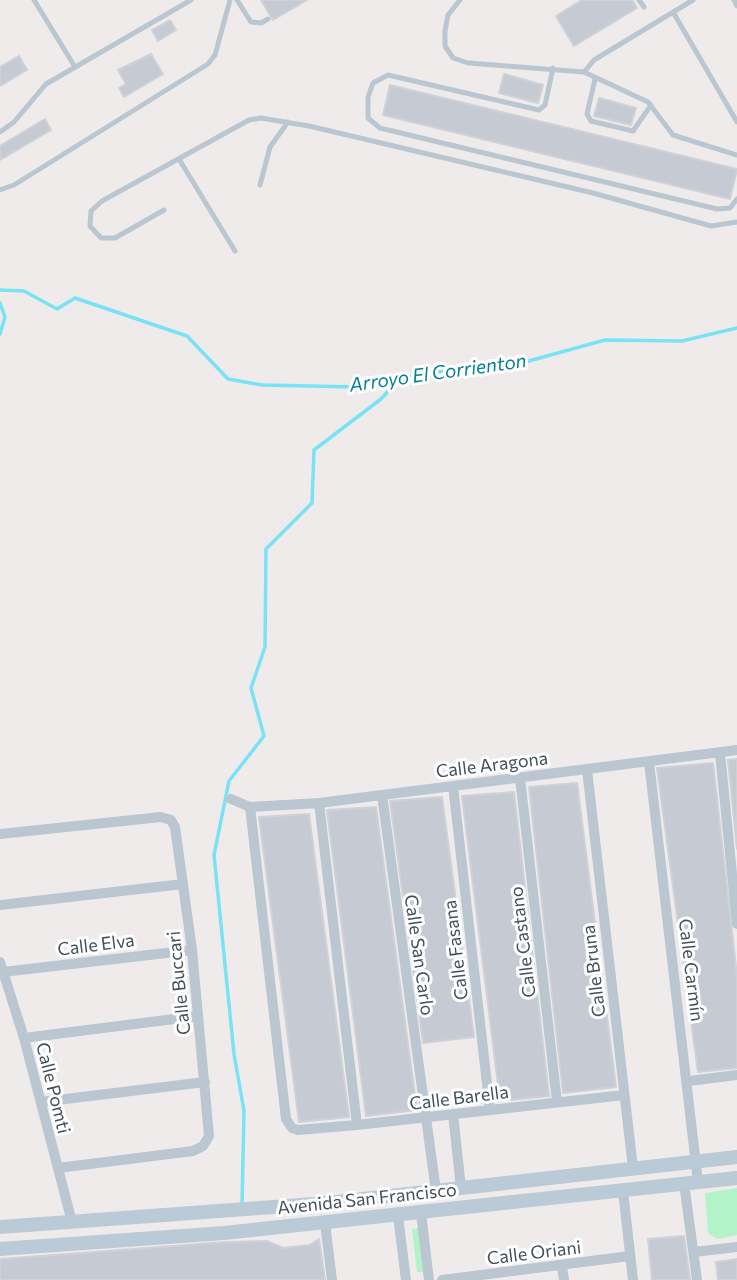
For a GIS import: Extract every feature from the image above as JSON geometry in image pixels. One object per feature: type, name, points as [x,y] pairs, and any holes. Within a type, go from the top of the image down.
[{"type":"street","name":"Calle Aragona","points":[[250,807],[319,803],[737,750]]},
{"type":"street","points":[[720,753],[737,924]]},
{"type":"street","name":"Calle Carmín","points":[[649,762],[689,1081],[696,1161],[691,1183],[697,1280]]},
{"type":"street","name":"Calle Bruna","points":[[587,770],[633,1168]]},
{"type":"street","name":"Calle Castano","points":[[520,778],[557,1102]]},
{"type":"street","name":"Calle Fasana","points":[[453,786],[490,1110]]},
{"type":"street","name":"Calle San Carlo","points":[[382,795],[436,1191]]},
{"type":"street","points":[[231,800],[250,807]]},
{"type":"street","points":[[319,803],[357,1125]]},
{"type":"street","name":"Calle Barella","points":[[250,807],[286,1119],[292,1128],[298,1130],[357,1125],[624,1095]]},
{"type":"street","name":"Calle Buccari","points":[[0,834],[161,817],[171,820],[175,827],[192,950],[209,1136],[204,1146],[193,1151],[58,1168]]},
{"type":"street","points":[[0,905],[183,884]]},
{"type":"street","name":"Calle Elva","points":[[2,967],[192,950]]},
{"type":"street","name":"Calle Pomti","points":[[2,967],[24,1038],[72,1222]]},
{"type":"street","points":[[24,1038],[198,1016]]},
{"type":"street","points":[[689,1081],[737,1075]]},
{"type":"street","points":[[41,1102],[205,1082]]},
{"type":"street","points":[[453,1114],[461,1188]]},
{"type":"street","name":"Avenida San Francisco","points":[[0,1227],[267,1208],[737,1157]]},
{"type":"street","points":[[580,1173],[582,1195]]},
{"type":"street","name":"Avenida San Francisco","points":[[0,1249],[267,1229],[737,1178]]},
{"type":"street","points":[[622,1191],[633,1280]]},
{"type":"street","points":[[421,1213],[429,1280]]},
{"type":"street","points":[[398,1216],[406,1280]]},
{"type":"street","points":[[325,1223],[332,1280]]},
{"type":"street","points":[[694,1252],[737,1247]]},
{"type":"street","name":"Calle Oriani","points":[[442,1280],[499,1276],[630,1256]]},
{"type":"street","points":[[562,1265],[564,1280]]},
{"type":"lane","points":[[33,0],[75,67]]},
{"type":"lane","points":[[0,132],[14,122],[39,90],[191,0]]},
{"type":"lane","points":[[0,190],[14,185],[208,64],[215,55],[230,0]]},
{"type":"lane","points":[[237,0],[251,22],[268,19]]},
{"type":"lane","points":[[460,0],[448,15],[444,31],[445,46],[453,58],[468,64],[584,72],[651,105],[673,135],[737,155]]},
{"type":"lane","points":[[639,0],[643,7]]},
{"type":"lane","points":[[584,72],[594,60],[693,0]]},
{"type":"lane","points":[[734,0],[737,6]]},
{"type":"lane","points":[[673,12],[737,122]]},
{"type":"lane","points":[[554,68],[545,106],[539,110],[388,75],[373,83],[368,97],[368,118],[380,128],[717,209],[730,208],[737,199]]},
{"type":"lane","points":[[595,79],[587,114],[591,121],[633,131],[651,105]]},
{"type":"lane","points":[[164,210],[115,238],[101,237],[90,226],[90,215],[96,206],[249,120],[288,122],[593,193],[711,226],[737,222]]},
{"type":"lane","points":[[260,185],[270,147],[288,122]]},
{"type":"lane","points":[[179,159],[235,251]]},
{"type":"green space","points":[[737,1188],[737,1235],[717,1239],[708,1233],[705,1193]]},
{"type":"green space","points":[[418,1228],[426,1272],[417,1272],[412,1229]]},
{"type":"building","points":[[261,0],[307,0],[273,20]]},
{"type":"building","points":[[582,0],[632,0],[637,8],[574,46],[556,16]]},
{"type":"building","points":[[170,20],[176,30],[158,41],[152,30]]},
{"type":"building","points":[[151,54],[163,74],[124,97],[119,88],[126,84],[118,70]]},
{"type":"building","points":[[19,56],[27,70],[0,86],[0,67]]},
{"type":"building","points":[[504,74],[543,85],[538,103],[499,93]]},
{"type":"building","points":[[390,85],[737,169],[730,199],[383,115]]},
{"type":"building","points":[[599,98],[636,108],[631,125],[594,116]]},
{"type":"building","points":[[45,119],[51,130],[0,160],[0,146]]},
{"type":"building","points":[[737,759],[737,849],[728,760]]},
{"type":"building","points":[[713,763],[737,976],[737,1068],[698,1072],[657,768]]},
{"type":"building","points":[[577,783],[616,1087],[563,1093],[529,787]]},
{"type":"building","points":[[514,792],[549,1096],[500,1101],[462,796]]},
{"type":"building","points":[[442,797],[474,1037],[423,1043],[390,801]]},
{"type":"building","points":[[376,807],[417,1110],[366,1116],[327,810]]},
{"type":"building","points":[[309,814],[349,1117],[299,1122],[259,817]]},
{"type":"building","points":[[684,1236],[690,1280],[652,1280],[648,1239]]},
{"type":"building","points":[[319,1239],[325,1280],[0,1280],[0,1259],[226,1242],[267,1241],[283,1248],[310,1245]]},
{"type":"building","points":[[737,1259],[737,1280],[718,1280],[716,1262]]},
{"type":"waterway","name":"Arroyo El Corrienton","points":[[0,290],[24,291],[57,309],[75,298],[187,336],[228,379],[262,385],[357,387],[447,370],[525,362],[605,340],[682,341],[737,328]]},
{"type":"waterway","name":"Arroyo El Corrienton","points":[[0,303],[5,317],[0,334]]},
{"type":"waterway","points":[[242,1205],[244,1111],[234,1054],[214,855],[229,781],[264,736],[251,688],[265,647],[266,549],[312,503],[314,450],[381,399],[399,379]]}]
